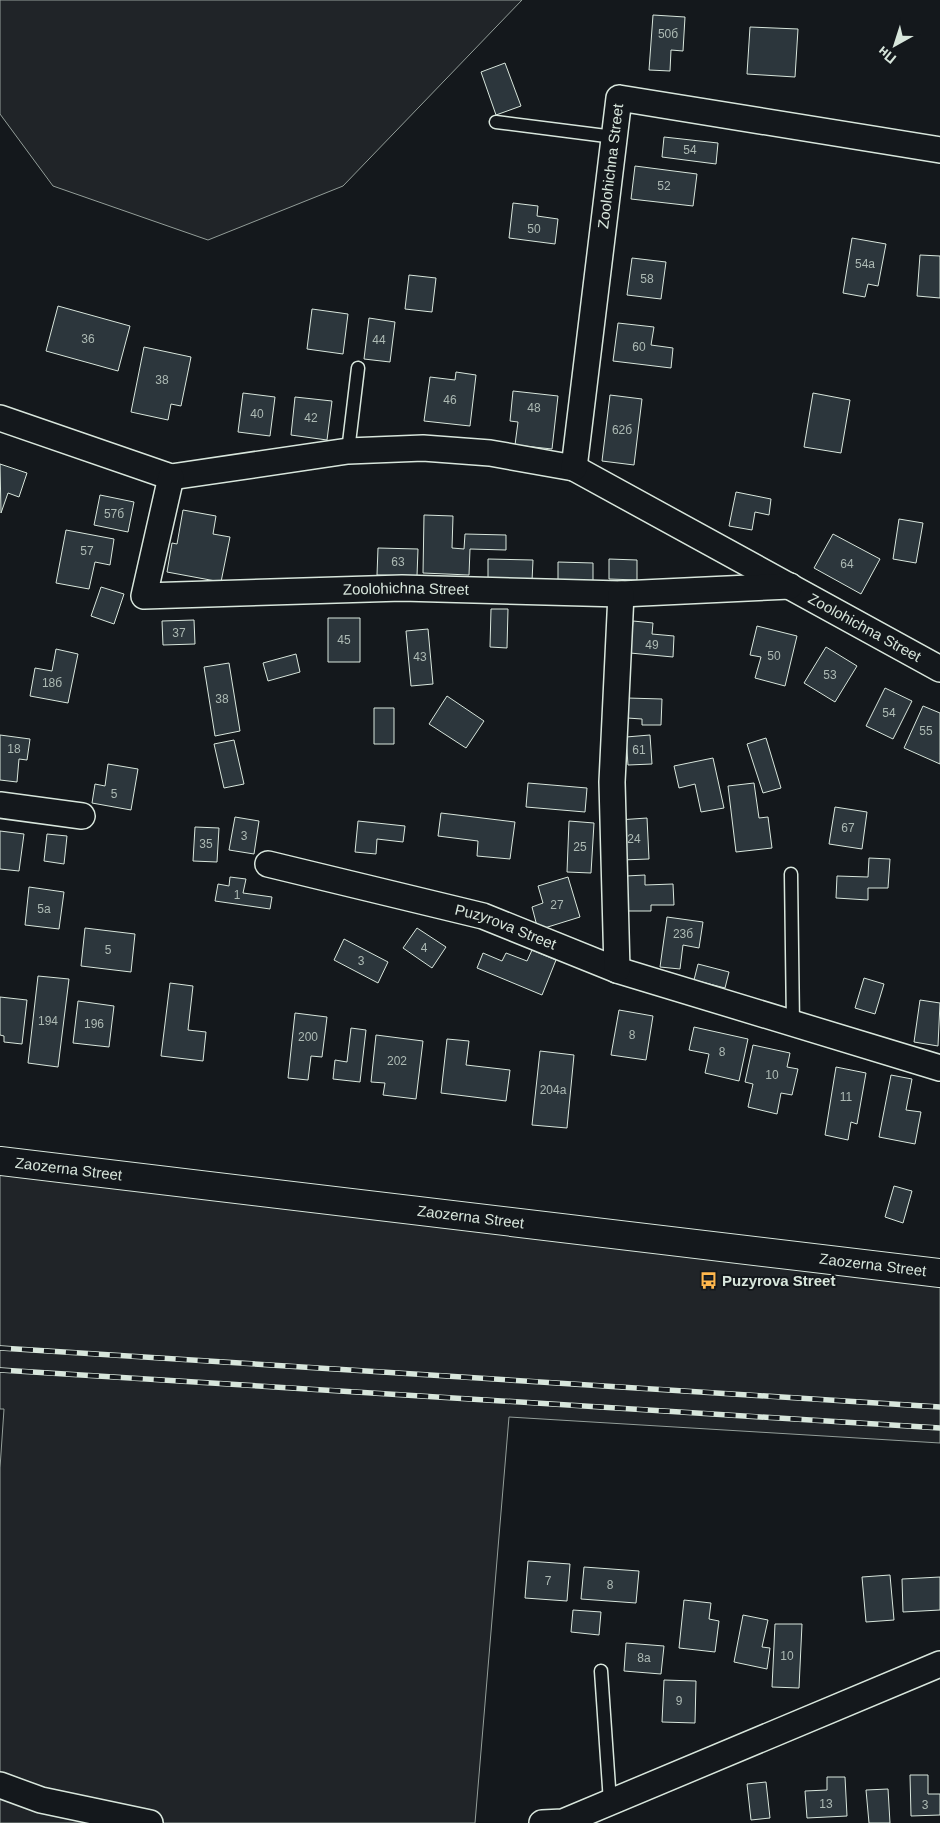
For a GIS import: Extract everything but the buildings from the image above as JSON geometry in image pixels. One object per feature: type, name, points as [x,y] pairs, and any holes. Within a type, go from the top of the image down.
[{"type":"street","name":"Zoolohichna Street","points":[[574,468],[618,98],[940,150]]},
{"type":"street","name":"Zoolohichna Street","points":[[0,418],[171,477],[348,451],[423,448],[490,453],[574,468],[940,669]]},
{"type":"street","name":"Zoolohichna Street","points":[[171,477],[144,596],[402,588],[621,594],[790,586]]},
{"type":"street","points":[[617,970],[612,782],[621,594]]},
{"type":"street","points":[[0,805],[82,816]]},
{"type":"street","name":"Puzyrova Street","points":[[268,864],[482,916],[617,970],[940,1068]]},
{"type":"street","name":"Zaozerna Street","points":[[0,1161],[940,1273]]},
{"type":"street","points":[[542,1823],[563,1822],[940,1664]]},
{"type":"street","points":[[0,1785],[41,1800],[150,1823]]},
{"type":"lane","points":[[496,122],[614,137]]},
{"type":"lane","points":[[348,451],[358,368]]},
{"type":"lane","points":[[791,874],[793,1024]]},
{"type":"lane","points":[[601,1671],[610,1802]]},
{"type":"shaded area","points":[[0,0],[522,0],[343,186],[208,240],[53,186],[0,114]]},
{"type":"shaded area","points":[[0,1161],[940,1273],[940,1443],[509,1417],[475,1823],[0,1823],[0,1468],[4,1409],[0,1409]]},
{"type":"railway","points":[[0,1348],[940,1407]]},
{"type":"railway","points":[[0,1370],[940,1428]]},
{"type":"place","name":"Puzyrova Street","points":[[708,1281]]}]
